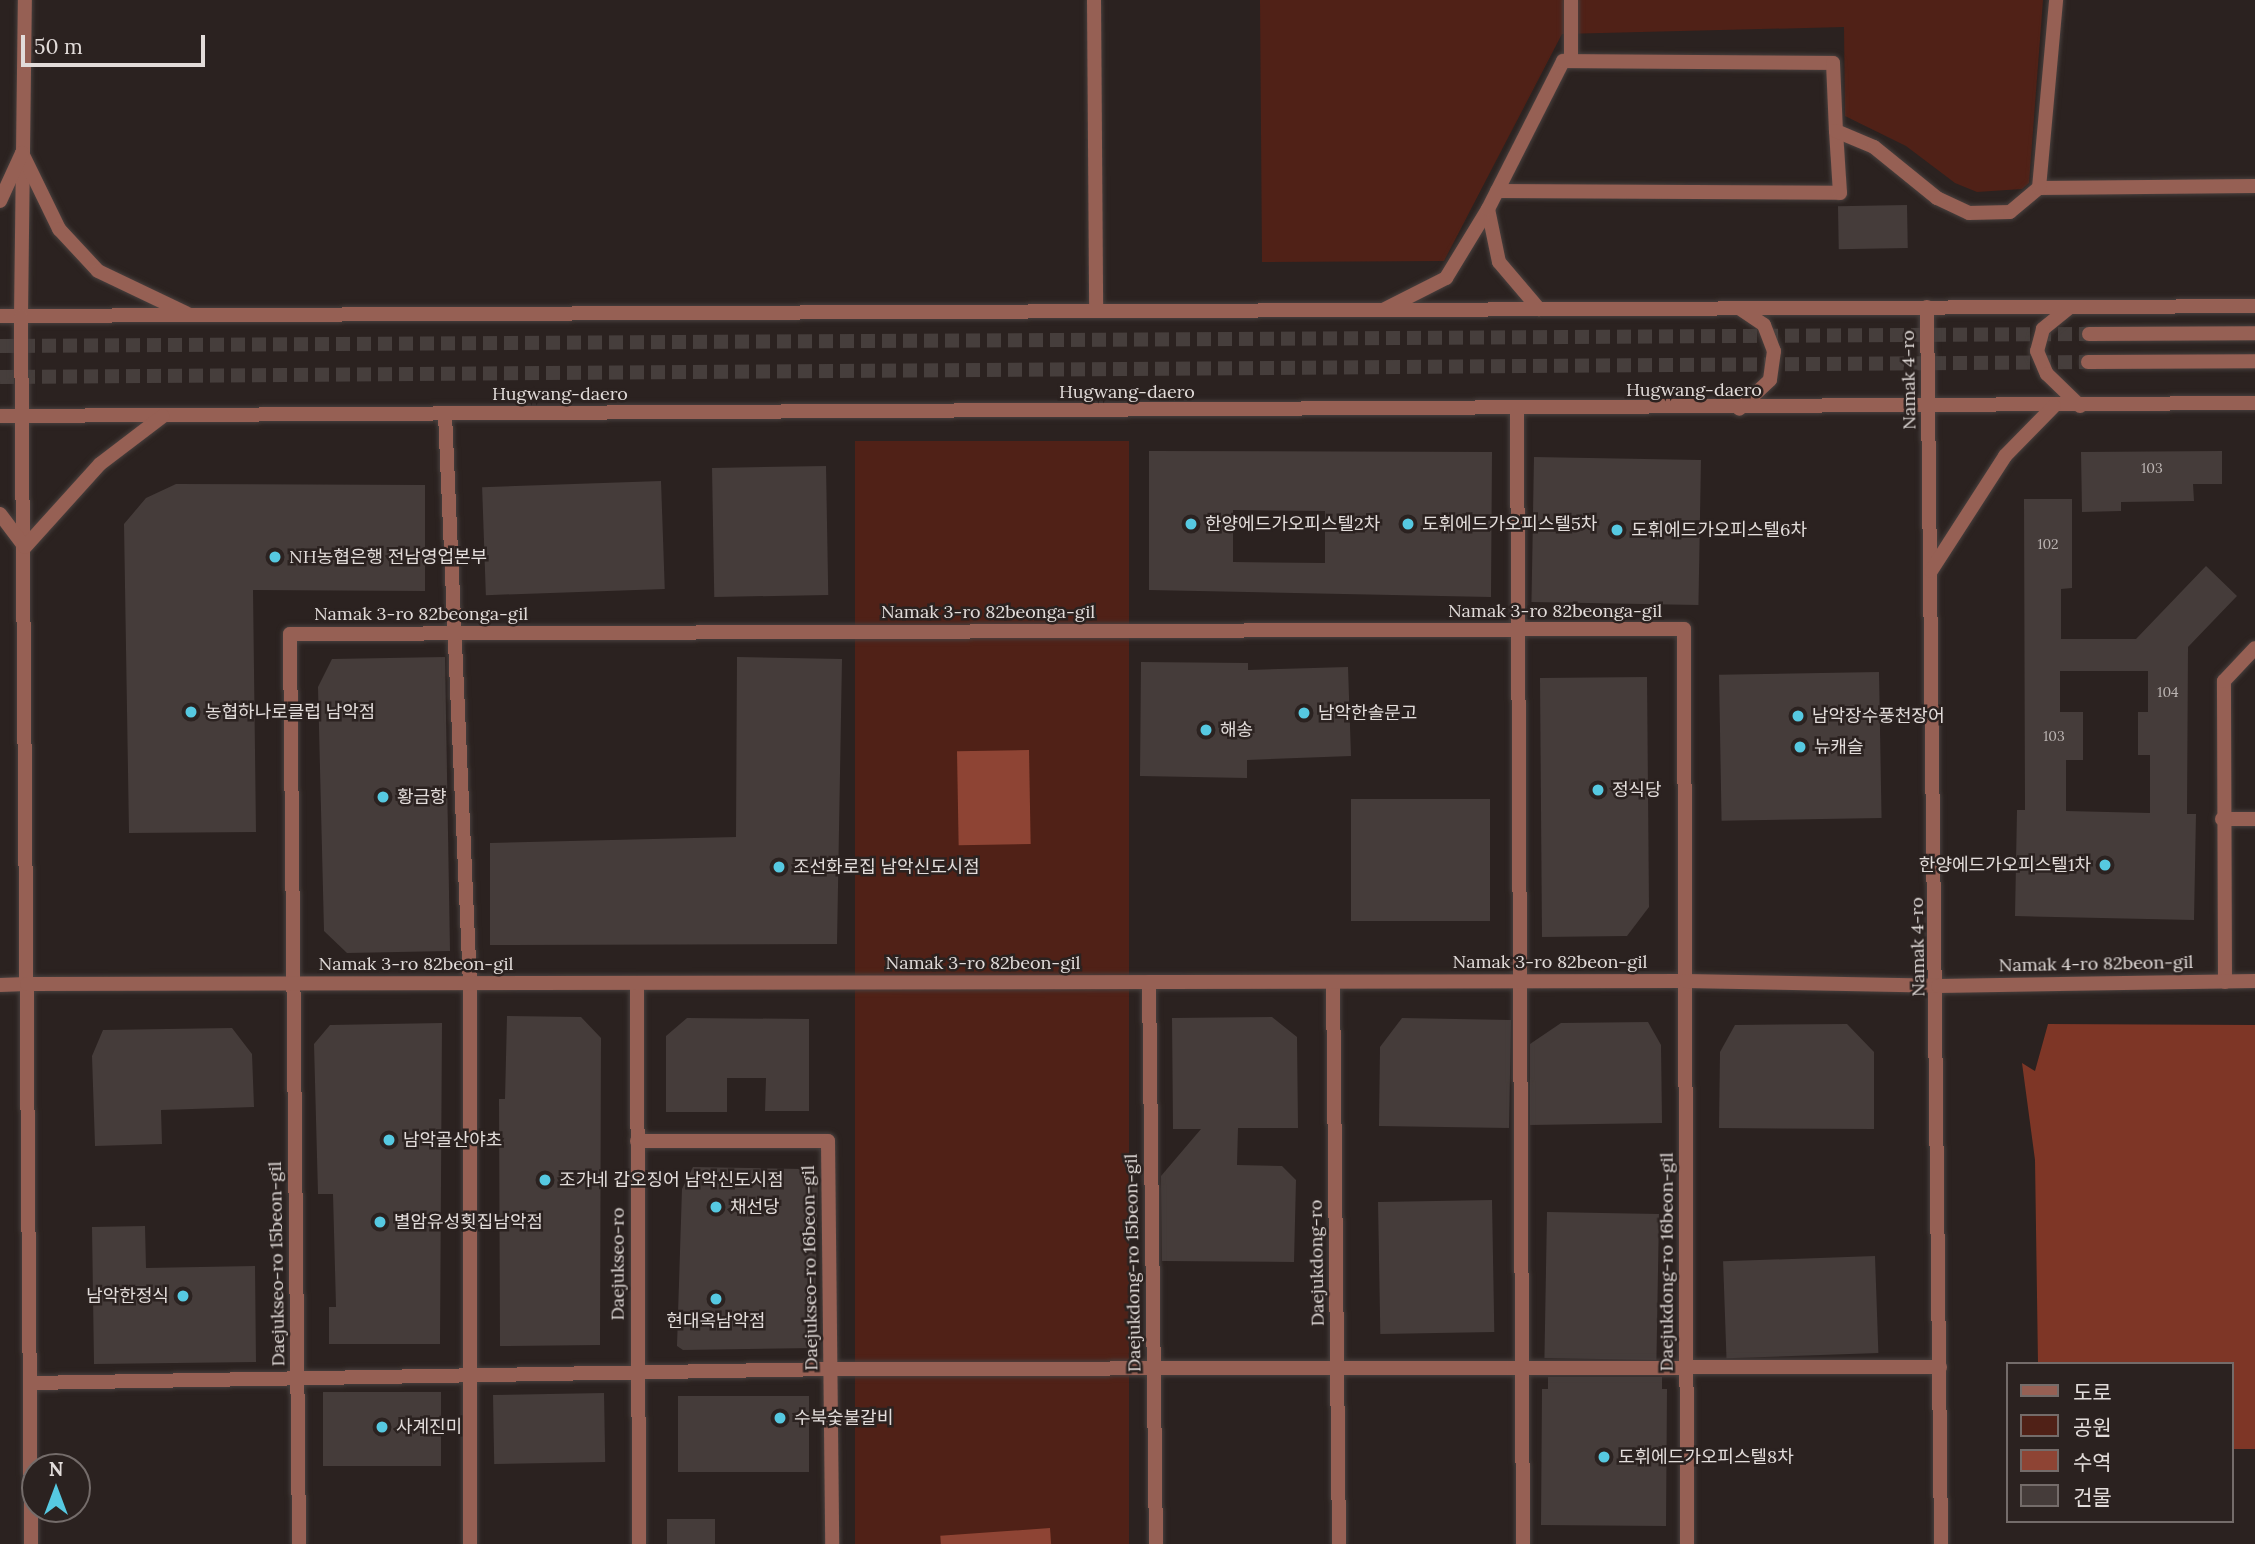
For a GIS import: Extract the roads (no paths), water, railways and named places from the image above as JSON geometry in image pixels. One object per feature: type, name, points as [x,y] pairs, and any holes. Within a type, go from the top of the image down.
[{"type":"street","points":[[24,0],[21,316],[25,416],[31,1544]]},
{"type":"street","points":[[1094,0],[1096,311]]},
{"type":"street","points":[[1571,0],[1571,61]]},
{"type":"street","points":[[2039,188],[2056,0]]},
{"type":"street","points":[[1383,310],[1446,278],[1488,209],[1497,191],[1563,61],[1833,63],[1840,193],[1497,191]]},
{"type":"street","points":[[1836,131],[1874,147],[1937,198],[1969,213],[2010,212],[2039,188],[2255,186]]},
{"type":"street","points":[[0,201],[22,153]]},
{"type":"street","points":[[22,153],[59,229],[98,271],[191,315]]},
{"type":"street","points":[[1488,209],[1499,262],[1539,309]]},
{"type":"street","points":[[0,316],[2255,306]]},
{"type":"street","name":"Namak 4-ro","points":[[1927,307],[1938,986],[1941,1544]]},
{"type":"street","points":[[2070,307],[2043,329],[2037,351],[2047,374],[2080,406]]},
{"type":"street","points":[[1739,308],[1765,325],[1774,351],[1770,380],[1739,409]]},
{"type":"street","points":[[2088,334],[2255,333]]},
{"type":"street","points":[[2088,362],[2255,361]]},
{"type":"street","name":"Hugwang-daero","points":[[0,416],[1928,408],[2255,402]]},
{"type":"street","points":[[1931,572],[2005,456],[2054,406]]},
{"type":"street","points":[[1517,410],[1515,630],[1523,1544]]},
{"type":"street","points":[[445,414],[457,633],[470,984],[474,1375],[470,1544]]},
{"type":"street","points":[[26,547],[100,464],[164,415]]},
{"type":"street","points":[[0,514],[26,547]]},
{"type":"street","name":"Namak 3-ro 82beonga-gil","points":[[292,984],[290,634],[1684,629],[1686,981]]},
{"type":"street","points":[[2225,982],[2221,819],[2224,681],[2255,648]]},
{"type":"street","points":[[2221,819],[2255,819]]},
{"type":"street","name":"Namak 3-ro 82beon-gil","points":[[0,985],[1686,981],[1938,986]]},
{"type":"street","name":"Daejukdong-ro 16beon-gil","points":[[1686,981],[1687,1544]]},
{"type":"street","name":"Namak 4-ro 82beon-gil","points":[[1938,986],[2255,981]]},
{"type":"street","name":"Daejukdong-ro 15beon-gil","points":[[1149,982],[1156,1544]]},
{"type":"street","name":"Daejukdong-ro","points":[[1333,982],[1339,1544]]},
{"type":"street","name":"Daejukseo-ro","points":[[637,983],[639,1544]]},
{"type":"street","name":"Daejukseo-ro 15beon-gil","points":[[292,984],[299,1544]]},
{"type":"street","name":"Daejukseo-ro 16beon-gil","points":[[637,1141],[828,1141],[832,1544]]},
{"type":"street","points":[[30,1383],[830,1369],[1940,1367]]},
{"type":"water","points":[[1029,750],[1031,844],[959,845],[957,751]]},
{"type":"water","points":[[1050,1528],[1051,1544],[941,1544],[940,1536]]},
{"type":"tunnel","points":[[0,346],[2089,334]]},
{"type":"tunnel","points":[[0,377],[2088,362]]},
{"type":"place","name":"한양에드가오피스텔2차","points":[[1191,524]]},
{"type":"place","name":"도휘에드가오피스텔5차","points":[[1408,524]]},
{"type":"place","name":"도휘에드가오피스텔6차","points":[[1617,530]]},
{"type":"place","name":"NH농협은행 전남영업본부","points":[[275,557]]},
{"type":"place","name":"농협하나로클럽 남악점","points":[[191,712]]},
{"type":"place","name":"남악한솔문고","points":[[1304,713]]},
{"type":"place","name":"남악장수풍천장어","points":[[1798,716]]},
{"type":"place","name":"해송","points":[[1206,730]]},
{"type":"place","name":"뉴캐슬","points":[[1800,747]]},
{"type":"place","name":"정식당","points":[[1598,790]]},
{"type":"place","name":"황금향","points":[[383,797]]},
{"type":"place","name":"한양에드가오피스텔1차","points":[[2105,865]]},
{"type":"place","name":"조선화로집 남악신도시점","points":[[779,867]]},
{"type":"place","name":"남악골산야초","points":[[389,1140]]},
{"type":"place","name":"조가네 갑오징어 남악신도시점","points":[[545,1180]]},
{"type":"place","name":"채선당","points":[[716,1207]]},
{"type":"place","name":"별암유성횟집남악점","points":[[380,1222]]},
{"type":"place","name":"남악한정식","points":[[183,1296]]},
{"type":"place","name":"현대옥남악점","points":[[716,1299]]},
{"type":"place","name":"수북숯불갈비","points":[[780,1418]]},
{"type":"place","name":"사계진미","points":[[382,1427]]},
{"type":"place","name":"도휘에드가오피스텔8차","points":[[1604,1457]]}]
